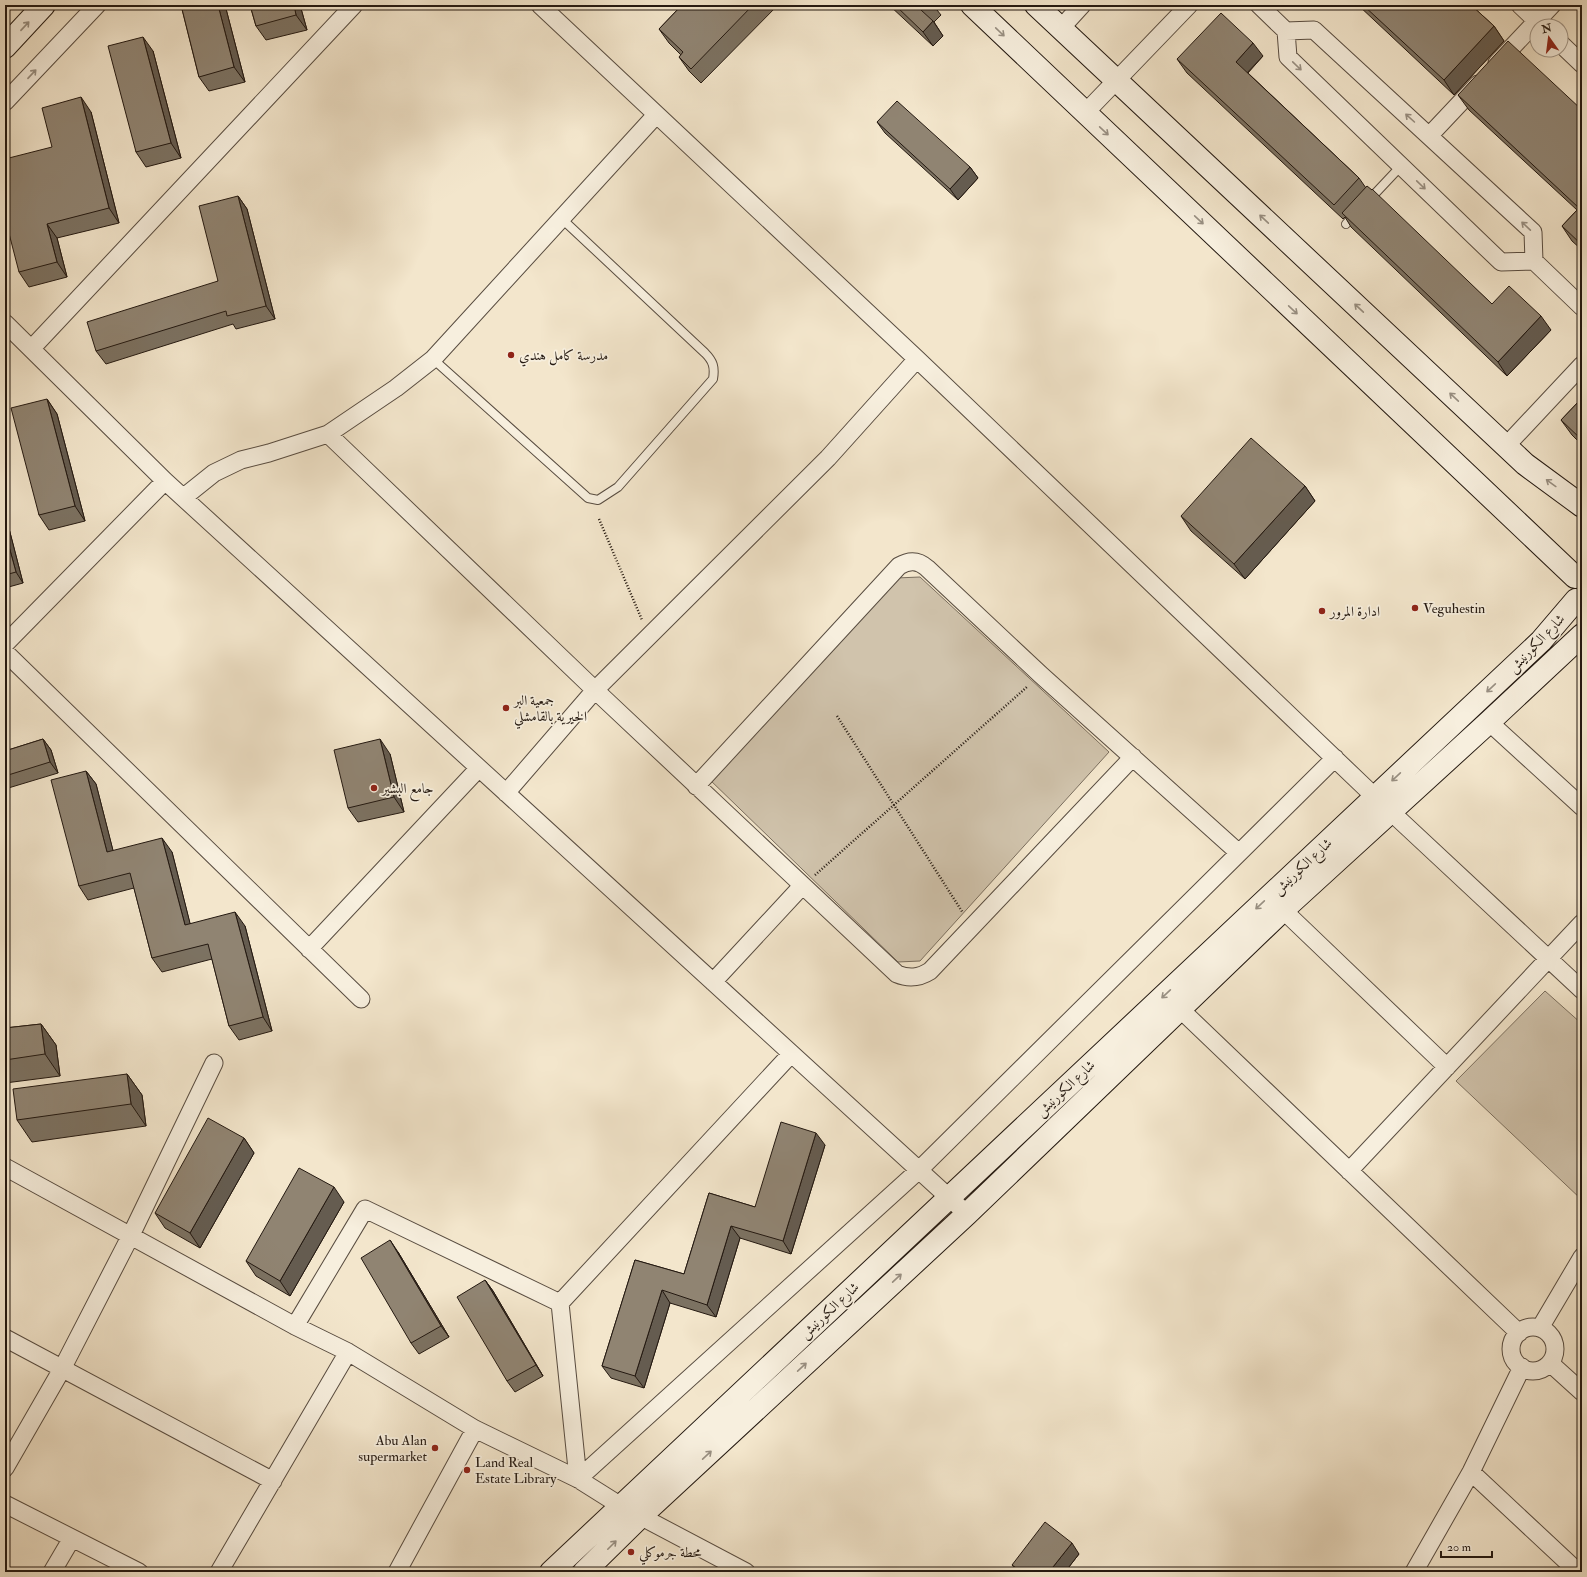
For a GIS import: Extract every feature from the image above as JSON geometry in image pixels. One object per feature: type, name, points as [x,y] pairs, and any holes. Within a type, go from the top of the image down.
[{"type":"street","points":[[5,47],[44,5]]},
{"type":"street","points":[[5,102],[97,5]]},
{"type":"street","points":[[32,348],[354,5]]},
{"type":"street","points":[[540,5],[917,359],[1383,804],[1582,990]]},
{"type":"street","points":[[972,5],[1085,113],[1578,569],[1574,589],[1579,606]]},
{"type":"street","points":[[1036,5],[1525,464],[1582,506]]},
{"type":"street","points":[[1061,28],[1082,5]]},
{"type":"street","points":[[1085,113],[1189,5]]},
{"type":"street","points":[[1259,5],[1286,31],[1288,57],[1501,262],[1534,262],[1582,306]]},
{"type":"street","points":[[1520,5],[1534,18]]},
{"type":"street","points":[[1544,18],[1552,5]]},
{"type":"street","points":[[1286,31],[1314,30],[1430,136],[1533,232],[1534,262]]},
{"type":"street","points":[[1430,136],[1529,35]]},
{"type":"street","points":[[1569,52],[1582,64]]},
{"type":"street","points":[[184,498],[214,473],[240,460],[269,453],[328,434],[396,388],[433,359],[656,115]]},
{"type":"street","points":[[5,323],[165,481],[967,1214]]},
{"type":"street","points":[[506,793],[595,690],[828,458],[917,359]]},
{"type":"street","points":[[1506,446],[1582,365]]},
{"type":"street","points":[[328,434],[802,886],[897,974],[904,977],[918,977],[930,971],[1133,757]]},
{"type":"street","points":[[5,644],[165,481]]},
{"type":"street","points":[[696,786],[899,566],[904,562],[917,562],[927,568],[1041,675],[1239,853]]},
{"type":"street","name":"شارع الكورنيش","points":[[584,1572],[641,1516],[967,1214],[1179,1008],[1283,910],[1383,804],[1541,641],[1579,606]]},
{"type":"street","name":"شارع الكورنيش","points":[[550,1572],[949,1198],[1383,804],[1489,722],[1582,635]]},
{"type":"street","points":[[5,652],[360,999]]},
{"type":"street","points":[[1489,722],[1582,808]]},
{"type":"street","points":[[578,1479],[919,1170],[1335,758]]},
{"type":"street","points":[[309,949],[479,768]]},
{"type":"street","points":[[713,982],[802,886]]},
{"type":"street","points":[[1283,910],[1447,1067]]},
{"type":"street","points":[[1349,1171],[1582,923]]},
{"type":"street","points":[[1179,1008],[1519,1333]]},
{"type":"street","points":[[578,1479],[560,1303],[791,1054]]},
{"type":"street","points":[[5,1468],[62,1369],[131,1235],[214,1063]]},
{"type":"street","points":[[5,1167],[295,1326],[348,1352],[475,1428],[578,1479],[621,1506],[746,1572]]},
{"type":"street","points":[[295,1326],[365,1209],[560,1303]]},
{"type":"street","points":[[1540,1328],[1582,1257]]},
{"type":"street","points":[[1533,1327],[1540,1328],[1552,1337],[1556,1350],[1554,1357],[1545,1368],[1539,1371],[1532,1371],[1522,1367],[1514,1360],[1512,1345],[1514,1338],[1525,1329],[1533,1327]]},
{"type":"street","points":[[5,1338],[273,1481]]},
{"type":"street","points":[[220,1572],[348,1352]]},
{"type":"street","points":[[1550,1363],[1582,1392]]},
{"type":"street","points":[[1414,1572],[1472,1472],[1522,1367]]},
{"type":"street","points":[[397,1572],[475,1428]]},
{"type":"street","points":[[1472,1472],[1573,1570]]},
{"type":"street","points":[[5,1504],[139,1572]]},
{"type":"street","points":[[52,1572],[72,1538]]},
{"type":"lane","points":[[1346,224],[1401,166]]},
{"type":"lane","points":[[433,359],[588,498],[598,500],[618,487],[713,379],[715,370],[712,360],[706,353],[561,218]]},
{"type":"path","points":[[599,519],[649,636]]},
{"type":"path","points":[[802,886],[1041,675]]},
{"type":"path","points":[[837,716],[972,927]]},
{"type":"shaded area","points":[[920,577],[1109,752],[920,961],[898,962],[708,778],[896,578]]},
{"type":"shaded area","points":[[1545,991],[1582,1024],[1582,1200],[1456,1081]]},
{"type":"building","points":[[181,5],[218,5],[234,67],[199,77]]},
{"type":"building","points":[[250,5],[294,5],[296,15],[256,26]]},
{"type":"building","points":[[682,5],[753,5],[691,69],[679,57],[683,52],[659,29]]},
{"type":"building","points":[[895,5],[926,5],[921,10],[933,21],[923,32]]},
{"type":"building","points":[[1363,5],[1471,5],[1494,26],[1444,80]]},
{"type":"building","points":[[1221,13],[1253,43],[1236,62],[1359,178],[1334,205],[1177,59]]},
{"type":"building","points":[[143,37],[171,143],[136,152],[108,46]]},
{"type":"building","points":[[1508,41],[1582,110],[1582,245],[1562,226],[1579,208],[1458,95]]},
{"type":"building","points":[[81,97],[109,208],[47,224],[57,262],[19,272],[5,218],[5,159],[52,147],[42,108]]},
{"type":"building","points":[[897,101],[970,167],[950,189],[877,122]]},
{"type":"building","points":[[1367,186],[1372,189],[1492,304],[1509,286],[1541,316],[1498,362],[1342,213]]},
{"type":"building","points":[[238,196],[266,306],[227,316],[226,311],[96,351],[87,322],[218,281],[199,206]]},
{"type":"building","points":[[1582,398],[1582,440],[1561,420]]},
{"type":"building","points":[[47,399],[75,506],[39,515],[11,408]]},
{"type":"building","points":[[1251,438],[1305,486],[1234,564],[1181,516]]},
{"type":"building","points":[[5,532],[16,572],[5,575]]},
{"type":"building","points":[[43,739],[50,762],[5,776],[5,751]]},
{"type":"building","name":"جامع البشير","points":[[380,739],[394,797],[348,808],[334,750]]},
{"type":"building","points":[[86,771],[107,852],[162,838],[185,925],[235,912],[263,1017],[229,1026],[208,944],[152,958],[130,873],[79,886],[51,780]]},
{"type":"building","points":[[41,1024],[45,1054],[5,1060],[5,1028]]},
{"type":"building","points":[[127,1074],[131,1104],[17,1120],[13,1089]]},
{"type":"building","points":[[208,1118],[244,1138],[190,1233],[155,1213]]},
{"type":"building","points":[[781,1122],[816,1133],[783,1241],[731,1226],[707,1305],[662,1290],[635,1376],[602,1366],[635,1260],[684,1274],[709,1193],[755,1207]]},
{"type":"building","points":[[299,1168],[334,1187],[280,1281],[246,1261]]},
{"type":"building","points":[[390,1240],[441,1326],[411,1343],[361,1258]]},
{"type":"building","points":[[485,1280],[536,1365],[507,1381],[457,1297]]},
{"type":"building","points":[[1045,1522],[1072,1543],[1049,1572],[1022,1572],[1012,1565]]},
{"type":"place","name":"مدرسة كامل هندي","points":[[511,355]]},
{"type":"place","name":"Veguhestin","points":[[1415,608]]},
{"type":"place","name":"ادارة المرور","points":[[1322,611]]},
{"type":"place","name":"جمعية البر الخيرية بالقامشلي","points":[[506,708]]},
{"type":"place","name":"جامع البشير","points":[[374,788]]},
{"type":"place","name":"Abu Alan supermarket","points":[[435,1448]]},
{"type":"place","name":"Land Real Estate Library","points":[[467,1470]]},
{"type":"place","name":"محطة جرموكلي","points":[[631,1552]]}]
